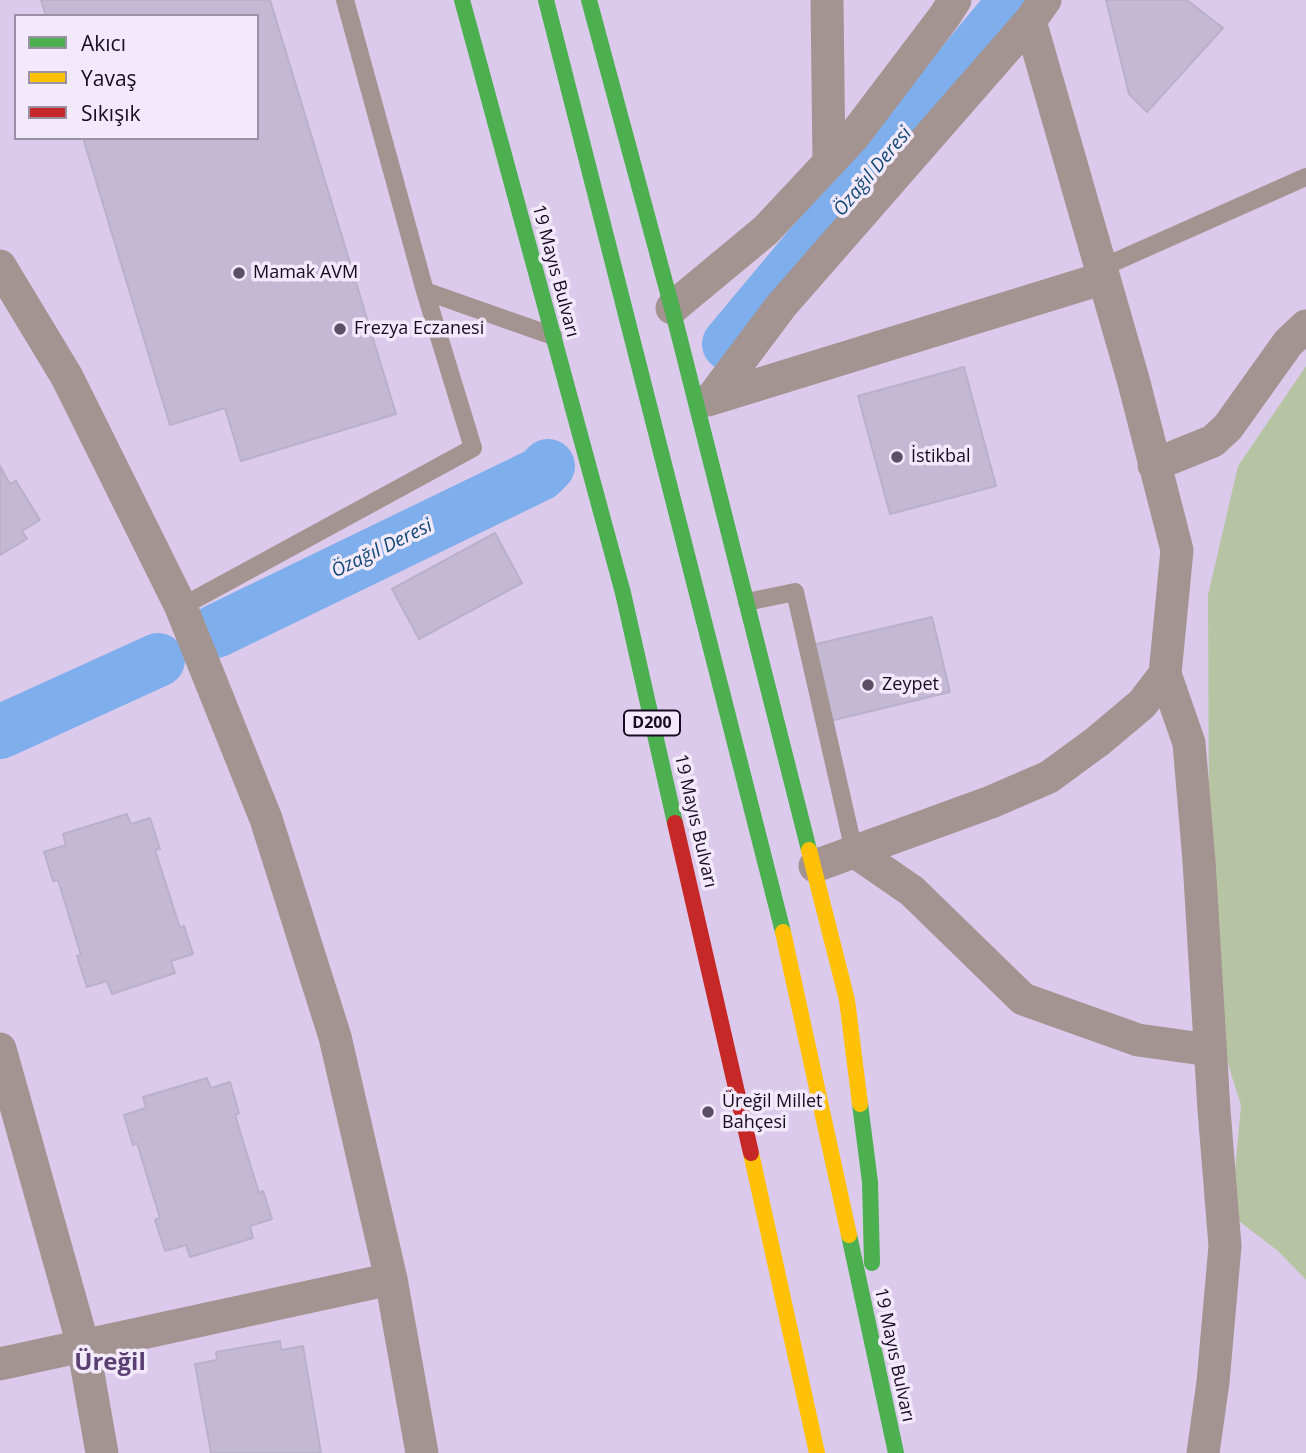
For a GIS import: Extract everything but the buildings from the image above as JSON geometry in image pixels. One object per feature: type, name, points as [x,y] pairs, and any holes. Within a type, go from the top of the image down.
[{"type":"highway","name":"19 Mayıs Bulvarı","points":[[462,0],[623,593],[796,1350],[817,1453]]},
{"type":"highway","name":"19 Mayıs Bulvarı","points":[[546,0],[788,951],[896,1453]]},
{"type":"highway","points":[[589,0],[672,308],[704,401],[735,556],[847,1000],[869,1170],[875,1356]]},
{"type":"highway","points":[[675,507],[695,523]]},
{"type":"highway","points":[[715,540],[735,556]]},
{"type":"street","points":[[827,0],[829,163]]},
{"type":"street","points":[[672,308],[766,230],[853,137],[955,0]]},
{"type":"street","points":[[1037,10],[1102,273],[1177,550],[1165,674],[1189,743],[1225,1246],[1213,1382],[1203,1453]]},
{"type":"street","points":[[704,401],[781,306],[1037,10]]},
{"type":"street","points":[[0,266],[67,377],[181,607],[266,819],[331,1024],[391,1279],[422,1453]]},
{"type":"street","points":[[704,401],[1102,273]]},
{"type":"street","points":[[1154,465],[1213,441],[1228,427],[1288,342],[1306,326]]},
{"type":"street","points":[[814,866],[991,802],[1049,777],[1142,704],[1165,674]]},
{"type":"street","points":[[854,850],[912,891],[1023,999],[1138,1040],[1210,1050]]},
{"type":"street","points":[[0,1049],[82,1345],[102,1453]]},
{"type":"street","points":[[0,1364],[391,1279]]},
{"type":"lane","points":[[181,607],[473,449],[425,291],[345,0]]},
{"type":"lane","points":[[1102,273],[1306,177]]},
{"type":"lane","points":[[425,291],[553,336]]},
{"type":"lane","points":[[747,603],[795,592],[854,850]]},
{"type":"green space","points":[[1306,366],[1306,1280],[1278,1251],[1231,1215],[1241,1105],[1221,1042],[1209,832],[1208,595],[1238,466]]},
{"type":"waterway","name":"Özağıl Deresi","points":[[729,344],[1016,0]]},
{"type":"waterway","name":"Özağıl Deresi","points":[[216,631],[540,474],[548,466]]},
{"type":"waterway","name":"Özağıl Deresi","points":[[0,732],[158,660]]},
{"type":"traffic: fast","points":[[462,0],[623,593],[675,823]]},
{"type":"traffic: fast","points":[[546,0],[783,932]]},
{"type":"traffic: fast","points":[[589,0],[672,308],[809,850]]},
{"type":"traffic: fast","points":[[860,1104],[870,1182],[872,1263]]},
{"type":"traffic: fast","points":[[849,1235],[896,1453]]},
{"type":"traffic: slow","points":[[809,850],[847,1000],[860,1104]]},
{"type":"traffic: slow","points":[[783,932],[849,1235]]},
{"type":"traffic: slow","points":[[751,1153],[817,1453]]},
{"type":"traffic: jam","points":[[675,823],[751,1153]]},
{"type":"place","name":"Mamak AVM","points":[[239,273]]},
{"type":"place","name":"Frezya Eczanesi","points":[[340,329]]},
{"type":"place","name":"İstikbal","points":[[897,457]]},
{"type":"place","name":"Zeypet","points":[[868,685]]},
{"type":"place","name":"Üreğil Millet Bahçesi","points":[[708,1112]]},
{"type":"district","name":"Üreğil","points":[[110,1363]]}]
